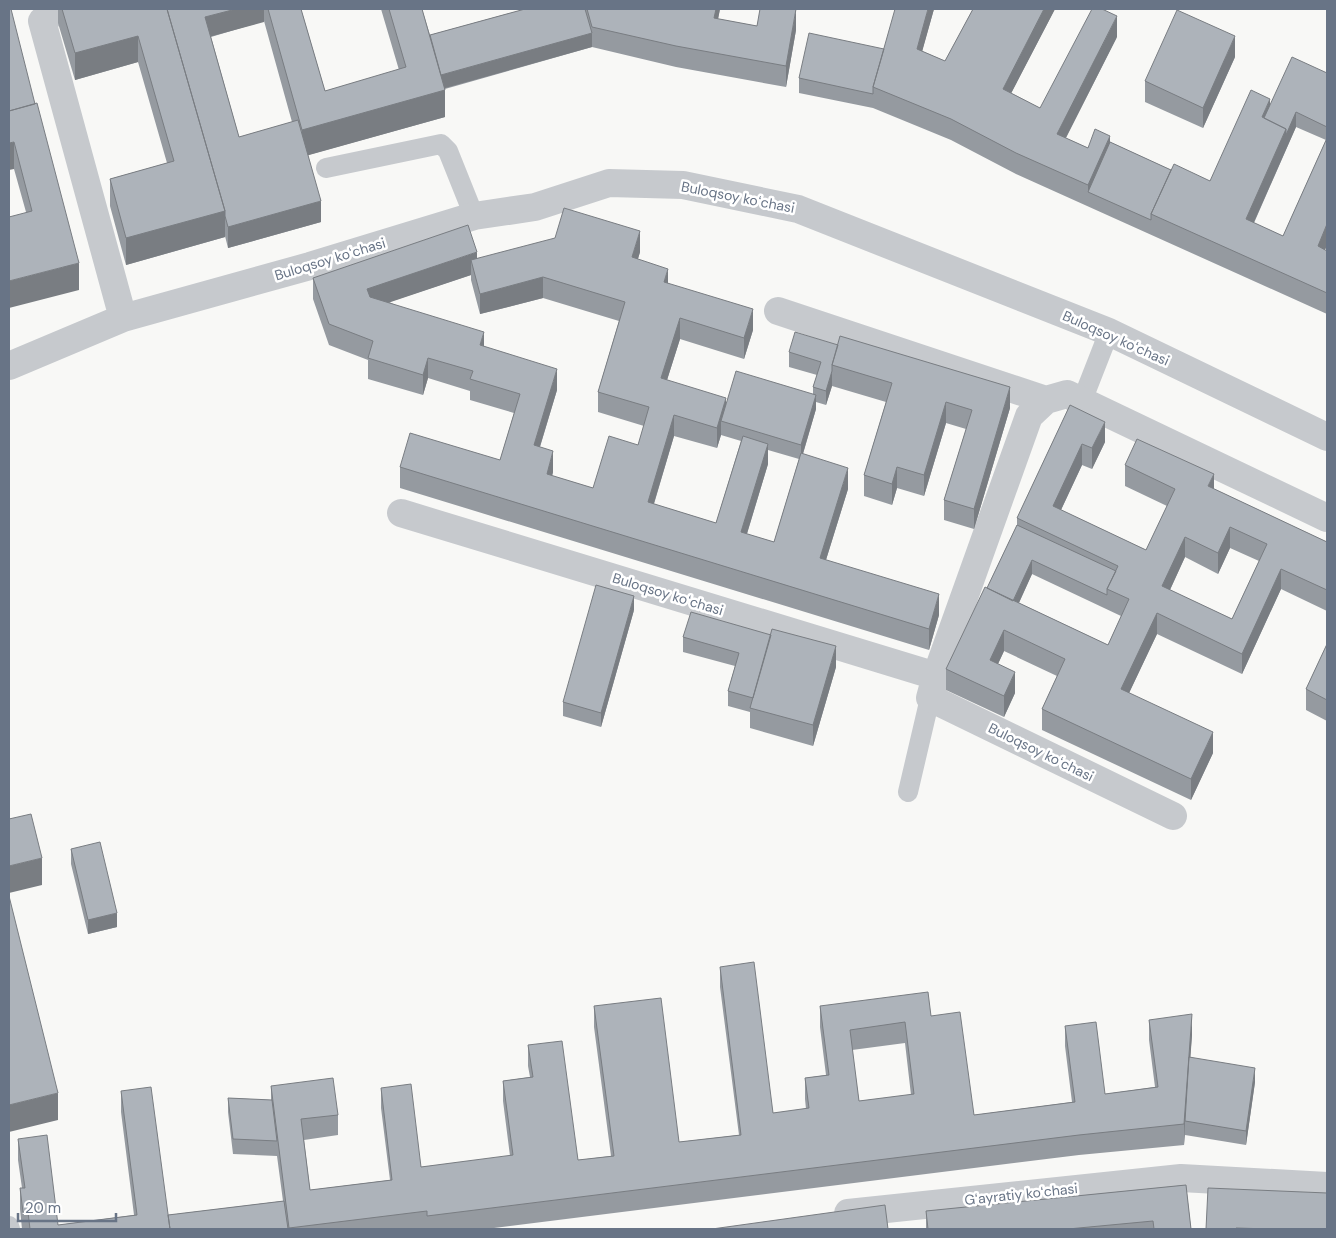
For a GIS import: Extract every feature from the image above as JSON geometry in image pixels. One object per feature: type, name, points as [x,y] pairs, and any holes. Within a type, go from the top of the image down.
[{"type":"street","points":[[48,13],[123,318]]},
{"type":"street","name":"Buloqsoy koʻchasi","points":[[9,366],[123,318],[310,266],[474,216],[534,207],[609,183],[683,185],[798,209],[1109,332],[1327,437]]},
{"type":"street","points":[[778,311],[1046,400]]},
{"type":"street","points":[[933,687],[1029,416],[1046,400],[1067,394],[1327,518]]},
{"type":"street","name":"Buloqsoy koʻchasi","points":[[401,513],[933,687],[1173,816]]},
{"type":"street","name":"Gʻayratiy koʻchasi","points":[[823,1216],[1181,1178],[1327,1186]]},
{"type":"lane","points":[[326,168],[441,144],[448,151],[474,216]]},
{"type":"lane","points":[[1082,401],[1109,332]]},
{"type":"lane","points":[[908,792],[933,687]]},
{"type":"building","points":[[9,9],[11,9],[35,104],[9,111]]},
{"type":"building","points":[[62,9],[167,9],[225,211],[126,238],[110,179],[174,161],[138,36],[75,53]]},
{"type":"building","points":[[167,9],[236,9],[205,17],[239,137],[298,120],[321,201],[228,227]]},
{"type":"building","points":[[268,9],[301,9],[325,91],[406,67],[389,9],[422,9],[445,90],[302,130]]},
{"type":"building","points":[[525,9],[585,9],[592,33],[441,75],[430,35]]},
{"type":"building","points":[[587,9],[716,9],[714,18],[757,26],[760,9],[796,9],[786,66],[676,46],[592,27]]},
{"type":"building","points":[[895,9],[928,9],[917,49],[945,61],[973,9],[1044,9],[1003,89],[1040,108],[1092,9],[1102,9],[1117,16],[1057,134],[1088,148],[1095,129],[1110,136],[1088,185],[1016,153],[951,119],[873,87]]},
{"type":"building","points":[[1177,10],[1235,36],[1203,108],[1145,81]]},
{"type":"building","points":[[809,33],[884,49],[873,87],[873,94],[799,78]]},
{"type":"building","points":[[1292,57],[1327,73],[1327,127],[1296,112],[1286,135],[1286,129],[1264,118]]},
{"type":"building","points":[[1251,90],[1270,99],[1262,117],[1286,129],[1246,219],[1283,236],[1327,138],[1327,224],[1318,246],[1327,251],[1327,293],[1151,214],[1174,164],[1210,181]]},
{"type":"building","points":[[37,103],[79,263],[9,281],[9,217],[32,211],[14,142],[9,143],[9,111]]},
{"type":"building","points":[[1110,142],[1171,170],[1151,214],[1151,220],[1088,192]]},
{"type":"building","points":[[564,208],[640,231],[632,257],[668,269],[664,282],[753,309],[744,338],[680,318],[661,378],[726,398],[717,428],[674,415],[648,502],[716,523],[743,436],[768,444],[741,532],[774,542],[801,453],[848,468],[820,558],[939,594],[929,629],[400,467],[410,433],[500,460],[520,394],[470,379],[473,371],[428,358],[423,375],[368,358],[373,341],[329,324],[313,278],[468,225],[477,252],[367,289],[370,297],[484,332],[480,345],[557,369],[534,445],[553,451],[547,474],[593,488],[609,436],[638,445],[649,407],[598,392],[625,302],[543,277],[480,294],[471,260],[555,238]]},
{"type":"building","points":[[795,332],[838,345],[826,391],[813,387],[821,362],[789,352]]},
{"type":"building","points":[[840,336],[1010,387],[974,509],[944,500],[972,410],[946,402],[924,475],[897,467],[892,484],[864,475],[892,383],[832,365]]},
{"type":"building","points":[[736,371],[816,395],[801,445],[721,421]]},
{"type":"building","points":[[1070,405],[1105,422],[1092,448],[1082,444],[1053,506],[1146,550],[1175,489],[1125,465],[1137,439],[1214,474],[1208,486],[1327,542],[1327,590],[1281,569],[1242,654],[1157,613],[1121,689],[1213,732],[1191,779],[1042,709],[1065,659],[1004,630],[990,660],[1015,672],[1004,696],[946,669],[985,587],[1108,645],[1129,599],[1107,589],[1118,566],[1017,518]],"holes":[[[1230,527],[1267,544],[1232,619],[1162,586],[1185,537],[1218,553]]]},
{"type":"building","points":[[1017,525],[1116,571],[1107,589],[1107,595],[1032,560],[1013,601],[987,588]]},
{"type":"building","points":[[596,585],[634,596],[601,713],[563,702]]},
{"type":"building","points":[[691,612],[771,635],[753,698],[728,691],[739,653],[683,637]]},
{"type":"building","points":[[772,629],[836,646],[813,725],[750,708]]},
{"type":"building","points":[[1327,644],[1327,700],[1306,689]]},
{"type":"building","points":[[31,814],[42,858],[9,866],[9,819]]},
{"type":"building","points":[[100,842],[117,913],[88,920],[71,849]]},
{"type":"building","points":[[9,896],[58,1093],[9,1105]]},
{"type":"building","points":[[754,962],[773,1113],[809,1108],[805,1078],[829,1075],[820,1006],[928,992],[931,1016],[960,1012],[974,1115],[1075,1102],[1065,1026],[1096,1022],[1105,1094],[1158,1087],[1149,1020],[1192,1014],[1184,1124],[1079,1135],[427,1216],[427,1211],[289,1228],[271,1086],[333,1078],[338,1115],[301,1119],[310,1190],[392,1180],[381,1088],[411,1084],[421,1167],[513,1155],[503,1081],[533,1077],[528,1045],[562,1041],[578,1160],[614,1156],[594,1006],[661,998],[679,1142],[741,1135],[720,967]],"holes":[[[905,1022],[914,1094],[859,1101],[850,1030]]]},
{"type":"building","points":[[1189,1057],[1255,1068],[1246,1131],[1185,1121]]},
{"type":"building","points":[[151,1087],[170,1229],[30,1229],[28,1212],[23,1212],[20,1188],[25,1188],[18,1139],[47,1135],[58,1225],[137,1215],[121,1091]]},
{"type":"building","points":[[228,1098],[272,1100],[277,1141],[233,1139]]},
{"type":"building","points":[[1186,1185],[1191,1229],[1154,1229],[1153,1221],[1068,1229],[928,1229],[926,1211]]},
{"type":"building","points":[[1208,1188],[1327,1193],[1327,1229],[1206,1229]]},
{"type":"building","points":[[284,1201],[288,1229],[170,1229],[168,1215]]},
{"type":"building","points":[[885,1205],[888,1229],[712,1229]]}]
